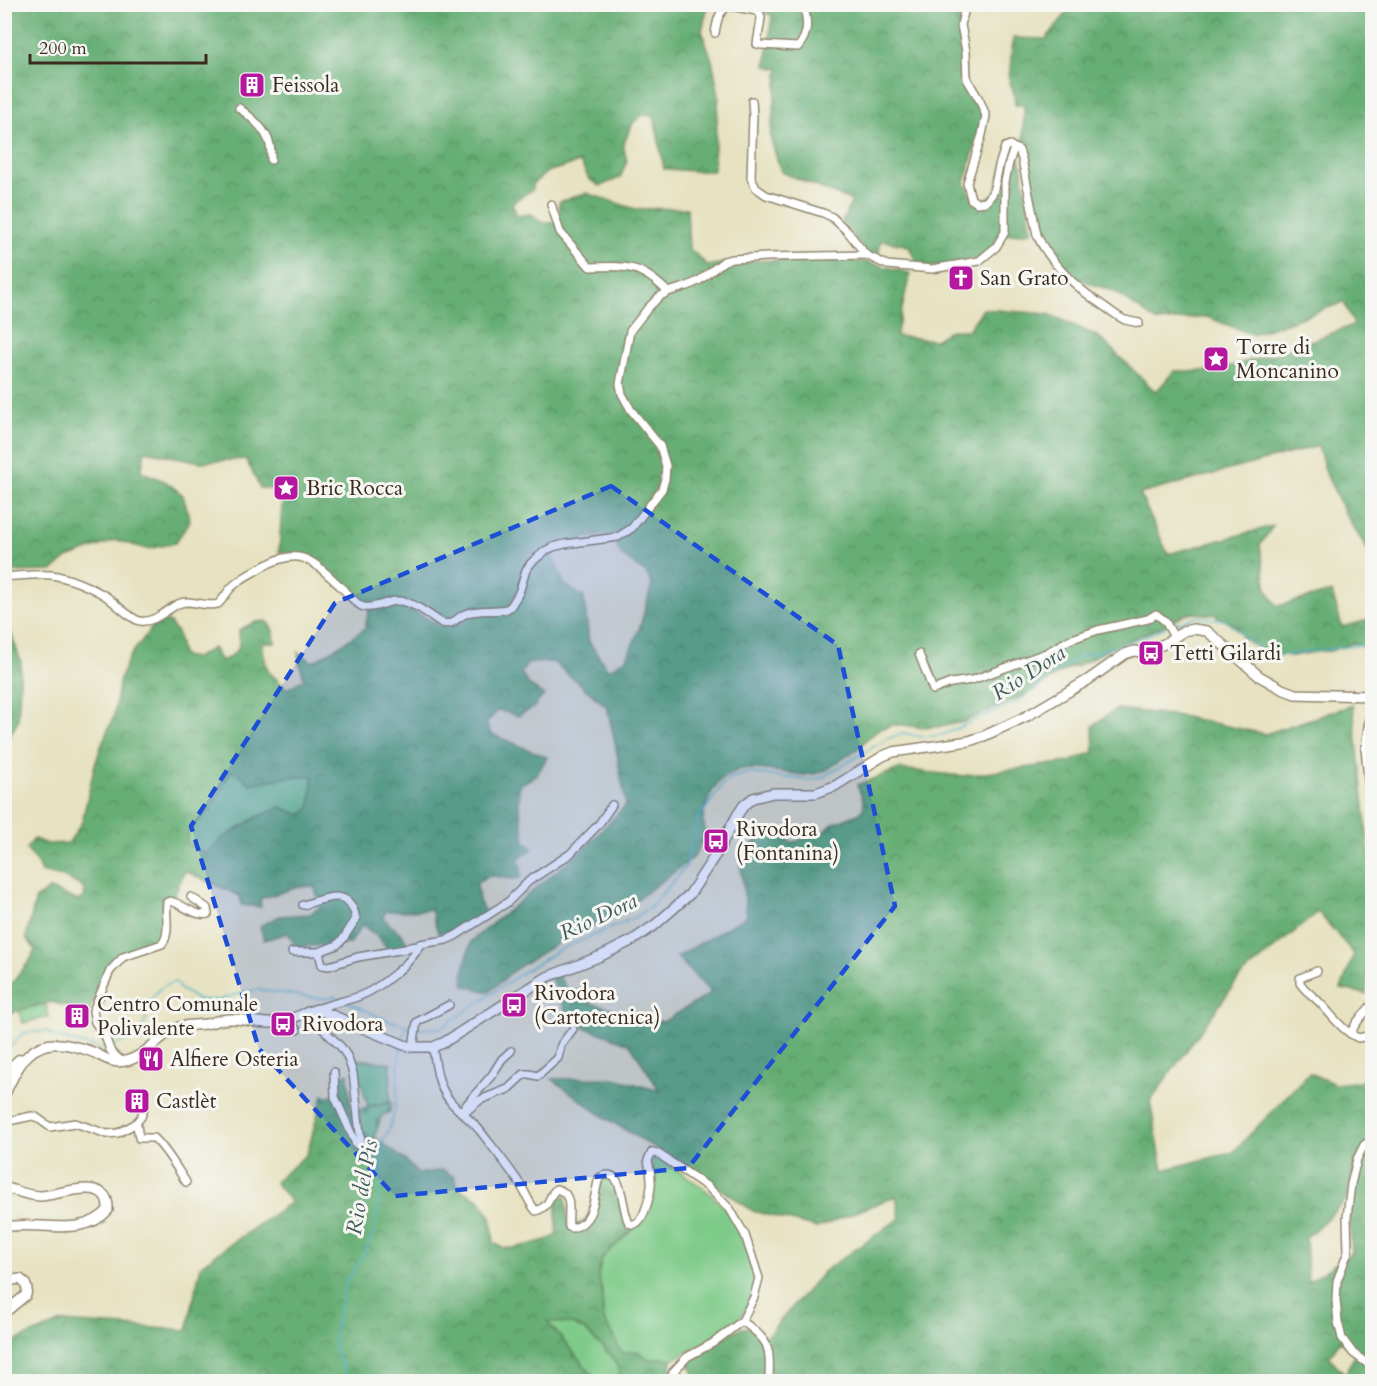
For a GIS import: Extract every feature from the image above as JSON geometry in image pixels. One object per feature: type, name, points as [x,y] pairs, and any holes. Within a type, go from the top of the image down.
[{"type":"street","points":[[715,33],[720,13],[730,6],[757,11],[760,14],[757,44],[798,47],[807,33],[803,4]]},
{"type":"street","points":[[966,4],[961,25],[966,51],[967,79],[980,100],[986,116],[967,183],[971,199],[977,203],[986,202],[993,193],[1005,147],[1010,145],[1019,150],[1037,235],[1052,261],[1101,304],[1122,319],[1138,323]]},
{"type":"street","points":[[752,101],[751,178],[756,189],[766,195],[832,217],[848,232],[866,255]]},
{"type":"street","points":[[238,108],[254,119],[266,135],[271,146],[271,160]]},
{"type":"street","points":[[4,577],[51,575],[66,579],[104,595],[138,621],[146,621],[185,602],[209,606],[219,604],[238,581],[274,560],[290,556],[305,557],[310,560],[364,608],[397,601],[413,606],[447,624],[467,613],[507,609],[519,593],[526,570],[545,551],[565,544],[618,537],[632,528],[662,489],[666,466],[660,446],[631,410],[622,394],[620,384],[630,331],[659,297],[700,280],[724,261],[732,259],[768,256],[866,255],[887,265],[932,269],[979,261],[996,248],[1005,232],[1005,182],[1014,148]]},
{"type":"street","points":[[551,204],[560,232],[590,267],[627,266],[640,270],[668,292]]},
{"type":"street","points":[[919,654],[933,690],[951,683],[972,680],[1046,653],[1069,640],[1098,630],[1130,624],[1156,614],[1165,621],[1172,635]]},
{"type":"street","points":[[313,1010],[406,1045],[434,1047],[456,1036],[548,976],[601,956],[633,940],[655,925],[690,894],[738,814],[753,798],[773,793],[816,793],[835,786],[893,752],[969,741],[984,736],[1027,716],[1088,680],[1129,652],[1152,649],[1164,644],[1172,635],[1193,629],[1207,631],[1258,676],[1295,694],[1369,696],[1365,748],[1372,820]]},
{"type":"street","points":[[319,952],[322,965],[329,966],[358,957],[405,950],[455,936],[508,902],[529,881],[570,854],[599,824],[612,805]]},
{"type":"street","points":[[292,952],[319,952],[337,945],[356,919],[351,904],[339,896],[303,905]]},
{"type":"street","points":[[123,1062],[110,1050],[108,1041],[95,1022],[93,1014],[110,971],[123,957],[164,942],[166,905],[170,901],[200,915],[208,914],[205,906],[191,897]]},
{"type":"street","points":[[4,1096],[16,1071],[39,1046],[53,1043],[65,1044],[93,1052],[109,1061],[123,1062],[148,1050],[177,1028],[224,1019],[272,1023],[286,1020],[364,994],[398,972],[416,954],[419,946]]},
{"type":"street","points":[[1317,971],[1300,978],[1303,989],[1322,1005],[1341,1028],[1358,1038],[1372,1035]]},
{"type":"street","points":[[1351,1034],[1353,1026],[1372,1004]]},
{"type":"street","points":[[406,1045],[416,1029],[417,1022],[449,1005]]},
{"type":"street","points":[[313,1010],[322,1028],[347,1056],[352,1073],[362,1145],[356,1144],[336,1097],[334,1072]]},
{"type":"street","points":[[286,1020],[297,1030]]},
{"type":"street","points":[[462,1112],[480,1100],[508,1089],[524,1074],[538,1076],[545,1071],[558,1058],[561,1045],[573,1029]]},
{"type":"street","points":[[434,1047],[435,1062],[442,1088],[451,1103],[480,1130],[521,1185],[528,1203],[536,1211],[546,1207],[556,1189],[561,1190],[569,1202],[569,1227],[577,1227],[586,1220],[594,1206],[599,1178],[609,1175],[615,1177],[621,1188],[626,1218],[633,1225],[637,1223],[646,1208],[651,1188],[648,1160],[652,1152],[657,1152],[708,1187],[724,1201],[733,1213],[745,1235],[759,1278],[754,1297],[742,1321],[713,1343],[687,1357],[673,1371],[670,1382]]},
{"type":"street","points":[[462,1112],[511,1050]]},
{"type":"street","points":[[4,1073],[18,1059],[27,1057]]},
{"type":"street","points":[[4,1122],[32,1116],[50,1126],[75,1123],[107,1134],[118,1133],[135,1124],[141,1116],[144,1108],[143,1094]]},
{"type":"street","points":[[135,1124],[139,1138],[154,1137],[163,1146],[186,1182]]},
{"type":"street","points":[[1372,1140],[1365,1145],[1357,1159],[1351,1184],[1347,1217],[1348,1252],[1337,1281],[1336,1300],[1342,1338],[1353,1353],[1372,1367]]},
{"type":"street","points":[[4,1187],[38,1196],[87,1189],[103,1194],[107,1199],[108,1210],[93,1221],[64,1228],[17,1225],[4,1227]]},
{"type":"street","points":[[4,1281],[20,1280],[25,1283],[27,1289],[26,1295],[4,1313]]},
{"type":"street","points":[[742,1321],[765,1342],[770,1355],[769,1382]]},
{"type":"highlighted area","points":[[611,486],[838,645],[895,906],[688,1168],[395,1196],[259,1049],[191,826],[335,603]]},
{"type":"green space","points":[[935,4],[937,7],[961,5],[959,25],[965,80],[983,117],[965,183],[976,205],[994,194],[1007,155],[1020,158],[1032,232],[999,235],[994,245],[979,258],[932,267],[917,265],[909,246],[881,240],[878,258],[867,253],[842,222],[852,201],[781,172],[770,137],[779,69],[766,66],[772,15],[735,5]]},
{"type":"green space","points":[[5,5],[708,5],[702,31],[712,60],[719,95],[713,171],[664,169],[654,115],[643,115],[633,123],[623,145],[627,161],[620,178],[600,186],[589,179],[580,162],[547,172],[533,184],[533,189],[512,203],[517,216],[531,214],[542,222],[556,222],[560,212],[559,202],[586,193],[635,209],[687,208],[689,248],[708,266],[735,261],[863,261],[910,273],[896,336],[935,340],[951,330],[968,330],[983,309],[1048,314],[1099,337],[1156,392],[1174,371],[1214,371],[1281,352],[1354,325],[1344,302],[1251,334],[1207,317],[1158,322],[1113,291],[1078,279],[1043,241],[1023,147],[1024,105],[1015,105],[1014,93],[1009,80],[1013,38],[1046,39],[1073,5],[1372,5],[1372,557],[1346,515],[1327,476],[1318,446],[1140,494],[1168,554],[1273,526],[1260,545],[1267,590],[1277,606],[1332,592],[1342,627],[1372,619],[1372,647],[1366,648],[1353,643],[1330,651],[1292,656],[1268,653],[1243,638],[1236,626],[1215,615],[1194,613],[1183,615],[1071,667],[1031,692],[963,722],[923,728],[893,725],[880,729],[860,747],[819,773],[805,775],[740,769],[721,779],[711,793],[705,807],[703,821],[705,828],[702,841],[694,857],[632,903],[566,938],[514,970],[489,992],[465,986],[463,973],[471,941],[585,848],[626,805],[607,707],[553,662],[528,663],[521,673],[530,686],[544,695],[533,708],[518,716],[498,710],[486,723],[491,734],[547,757],[537,775],[519,785],[519,805],[525,841],[533,849],[518,860],[521,866],[521,877],[510,879],[489,876],[477,883],[479,901],[486,914],[462,929],[438,933],[431,909],[387,911],[383,916],[400,933],[408,947],[389,951],[378,937],[362,925],[350,944],[296,947],[288,933],[264,940],[260,926],[280,916],[310,914],[321,906],[314,886],[294,888],[260,899],[261,907],[241,905],[240,896],[185,871],[173,898],[169,897],[164,900],[163,937],[160,941],[121,954],[107,969],[89,1013],[52,1002],[5,1016],[5,992],[31,959],[35,949],[26,938],[36,898],[50,889],[79,901],[85,896],[83,887],[63,877],[41,872],[36,861],[26,849],[34,839],[47,844],[69,843],[82,822],[94,768],[114,716],[120,678],[130,656],[157,621],[169,622],[178,634],[182,656],[196,658],[213,648],[221,661],[230,657],[239,648],[239,630],[255,622],[267,621],[274,632],[275,643],[263,643],[268,671],[287,689],[304,679],[298,652],[313,662],[365,628],[369,610],[397,604],[446,627],[474,615],[506,613],[518,602],[530,570],[550,551],[565,585],[584,597],[589,642],[608,670],[627,658],[640,627],[652,584],[646,573],[621,555],[612,534],[582,539],[537,555],[510,605],[503,609],[476,609],[444,622],[408,602],[361,603],[314,559],[303,554],[279,552],[283,490],[260,488],[246,459],[201,462],[145,451],[141,471],[166,482],[183,495],[190,521],[175,543],[147,549],[116,540],[67,558],[52,571],[5,572]],"holes":[[[230,772],[237,772],[250,784],[281,778],[313,776],[310,808],[300,815],[280,807],[256,818],[223,838],[206,854],[187,843],[188,831],[210,810]]]},
{"type":"green space","points":[[5,631],[11,633],[21,662],[18,721],[5,745]]},
{"type":"green space","points":[[1353,705],[1372,880],[1366,994],[1341,989],[1354,954],[1318,912],[1239,978],[1150,1101],[1163,1170],[1233,1152],[1309,1073],[1335,1084],[1372,1080],[1372,1381],[698,1381],[689,1364],[692,1357],[738,1329],[749,1327],[766,1337],[824,1271],[900,1218],[896,1196],[817,1228],[753,1211],[701,1175],[604,1117],[552,1079],[614,1078],[660,1091],[630,1044],[578,1025],[564,1008],[551,979],[558,975],[569,993],[583,990],[590,1003],[663,1022],[711,993],[677,957],[747,916],[740,861],[755,841],[782,831],[791,843],[824,832],[833,824],[858,814],[863,809],[864,802],[857,785],[899,769],[962,776],[1069,762],[1094,752],[1093,726],[1117,709],[1180,716],[1265,734]],"holes":[[[1355,1157],[1349,1217],[1352,1253],[1308,1282],[1306,1238],[1346,1200]],[[1340,1341],[1357,1351],[1345,1374],[1329,1357]]]},
{"type":"green space","points":[[237,771],[250,784],[281,778],[314,776],[310,808],[300,815],[280,807],[256,818],[223,838],[206,854],[187,843],[188,831],[210,810],[230,772]]},
{"type":"green space","points":[[45,1003],[49,1017],[23,1023],[19,1010]]},
{"type":"green space","points":[[355,1059],[391,1063],[390,1102],[368,1106]]},
{"type":"green space","points":[[348,1073],[351,1111],[363,1139],[374,1137],[405,1160],[418,1174],[443,1170],[454,1177],[459,1189],[479,1199],[491,1217],[494,1243],[503,1248],[514,1248],[557,1235],[556,1212],[560,1195],[566,1197],[568,1227],[586,1221],[600,1178],[614,1178],[633,1229],[602,1258],[598,1275],[602,1291],[603,1318],[622,1353],[637,1351],[650,1360],[661,1358],[672,1360],[670,1381],[621,1381],[612,1356],[583,1329],[572,1324],[547,1321],[597,1381],[54,1382],[52,1378],[48,1381],[5,1382],[5,1341],[10,1343],[62,1322],[187,1330],[201,1265],[291,1202],[275,1182],[307,1154],[323,1095],[326,1097],[335,1094],[336,1079]]},
{"type":"green space","points":[[392,1103],[389,1113],[382,1115],[374,1137],[363,1139],[359,1109]]},
{"type":"green space","points":[[654,1155],[706,1190],[728,1211],[742,1236],[756,1278],[753,1296],[739,1319],[717,1336],[672,1360],[661,1358],[650,1360],[637,1351],[622,1354],[603,1318],[602,1291],[598,1275],[602,1258],[633,1229],[633,1226],[640,1225],[649,1209],[653,1194],[654,1177],[651,1160]]},
{"type":"green space","points":[[546,1320],[572,1324],[583,1329],[612,1356],[621,1381],[597,1381]]},
{"type":"waterway","points":[[809,107],[810,98]]},
{"type":"waterway","name":"Rio Dora","points":[[1170,625],[1196,617],[1225,620],[1271,657],[1372,644]]},
{"type":"waterway","name":"Rio Dora","points":[[418,1029],[441,1028],[561,949],[632,919],[651,907],[686,866],[698,819],[726,780],[749,773],[807,780],[821,778],[887,739],[904,733],[922,737],[942,735],[1018,701],[1076,658],[1138,639],[1166,627]]},
{"type":"waterway","name":"Rio Dora","points":[[111,1046],[139,1032],[156,993],[162,987],[176,982],[180,989],[198,1000],[219,1000],[247,991],[259,990],[323,999],[334,996],[341,999]]},
{"type":"waterway","name":"Rio Dora","points":[[348,1002],[384,1019],[413,1028]]},
{"type":"waterway","name":"Rio del Pis","points":[[402,1039],[406,1027]]},
{"type":"waterway","name":"Rio Dora","points":[[4,1054],[23,1033],[47,1031],[54,1036],[100,1049],[107,1047]]},
{"type":"waterway","name":"Rio del Pis","points":[[349,1382],[335,1349],[334,1335],[346,1281],[354,1272],[373,1235],[378,1211],[384,1138],[393,1118],[401,1047]]},
{"type":"place","name":"Feissola","points":[[252,85]]},
{"type":"place","name":"San Grato","points":[[961,278]]},
{"type":"place","name":"Torre di Moncanino","points":[[1216,359]]},
{"type":"place","name":"Bric Rocca","points":[[286,488]]},
{"type":"place","name":"Tetti Gilardi","points":[[1151,653]]},
{"type":"place","name":"Rivodora (Fontanina)","points":[[716,841]]},
{"type":"place","name":"Rivodora (Cartotecnica)","points":[[514,1005]]},
{"type":"place","name":"Centro Comunale Polivalente","points":[[77,1016]]},
{"type":"place","name":"Rivodora","points":[[283,1024]]},
{"type":"place","name":"Alfiere Osteria","points":[[151,1059]]},
{"type":"place","name":"Castlèt","points":[[137,1101]]}]
